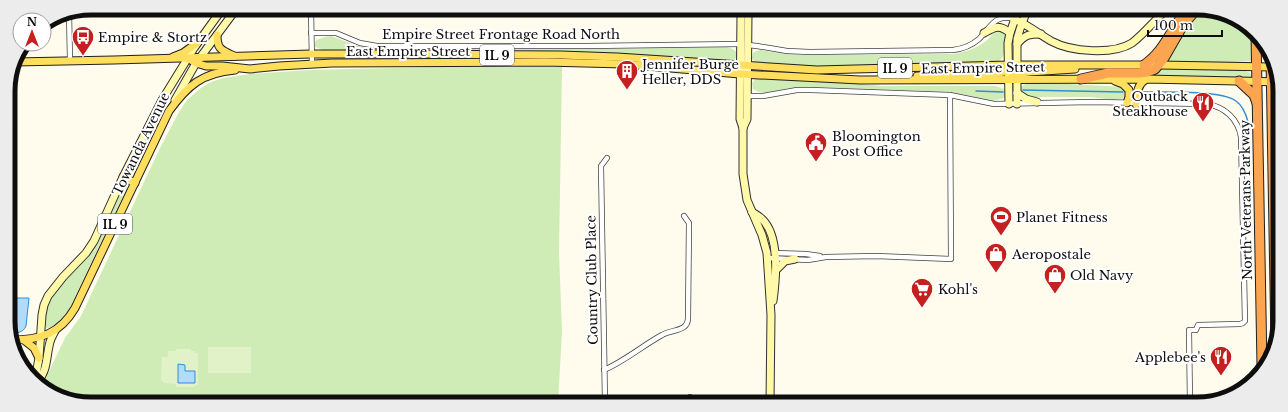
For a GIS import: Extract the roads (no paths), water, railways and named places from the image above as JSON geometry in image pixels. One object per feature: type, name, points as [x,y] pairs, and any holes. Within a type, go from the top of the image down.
[{"type":"highway","points":[[1144,65],[1152,60],[1158,53],[1183,15]]},
{"type":"highway","points":[[1081,79],[1108,73],[1147,72],[1155,69],[1192,15]]},
{"type":"highway","name":"North Veterans Parkway","points":[[1256,44],[1262,361]]},
{"type":"highway","points":[[1239,81],[1254,95],[1257,104]]},
{"type":"highway","points":[[1258,203],[1266,188],[1273,181]]},
{"type":"main road","name":"Towanda Avenue","points":[[36,374],[39,358],[42,315],[48,296],[86,253],[94,241],[152,117],[187,58],[218,15]]},
{"type":"main road","name":"Towanda Avenue","points":[[55,331],[70,318],[169,111],[198,60],[232,15]]},
{"type":"main road","points":[[741,15],[744,45],[744,74],[740,119],[743,128],[744,184],[747,200],[752,212],[763,219],[773,240],[769,285],[771,315],[770,397]]},
{"type":"main road","points":[[744,45],[748,15]]},
{"type":"main road","points":[[1009,104],[1008,68],[1010,33],[1016,15]]},
{"type":"main road","points":[[1017,104],[1017,44],[1018,34],[1025,15]]},
{"type":"main road","name":"Empire Street Frontage Road North","points":[[1014,19],[1022,22],[1051,41],[1067,48],[1090,50],[1117,49],[1126,46],[1138,38],[1161,15]]},
{"type":"main road","points":[[984,33],[995,27],[1001,27],[1010,33]]},
{"type":"main road","points":[[1017,44],[1024,37],[1031,34],[1041,34]]},
{"type":"main road","points":[[217,35],[217,44],[222,50],[236,57]]},
{"type":"main road","points":[[169,59],[183,53],[197,43]]},
{"type":"main road","name":"East Empire Street","points":[[187,58],[198,60],[311,54],[584,56],[817,70],[1008,68],[1017,65],[1257,67],[1268,65]]},
{"type":"main road","points":[[21,62],[187,58]]},
{"type":"main road","name":"East Empire Street","points":[[198,60],[206,66],[250,69],[312,64],[577,62],[624,64],[744,74],[860,80],[1009,80],[1017,77],[1272,82]]},
{"type":"main road","points":[[1017,77],[1021,73],[1085,69],[1092,65]]},
{"type":"main road","points":[[904,81],[915,76],[993,74],[1008,68]]},
{"type":"main road","name":"IL 9","points":[[169,111],[187,89],[201,79],[212,74],[250,69]]},
{"type":"main road","points":[[743,128],[747,119],[747,96],[744,74]]},
{"type":"main road","points":[[1105,79],[1123,84],[1128,88],[1129,97],[1127,103]]},
{"type":"main road","points":[[1136,104],[1138,88],[1146,79]]},
{"type":"main road","points":[[1017,93],[1022,97],[1037,102]]},
{"type":"main road","points":[[123,178],[135,183]]},
{"type":"main road","points":[[771,255],[776,270],[771,315]]},
{"type":"main road","points":[[776,270],[785,261],[796,259]]},
{"type":"main road","points":[[41,378],[47,365],[50,344],[55,331]]},
{"type":"main road","name":"IL 9","points":[[17,340],[41,337],[55,331]]},
{"type":"main road","points":[[24,340],[34,348],[39,358]]},
{"type":"street","points":[[311,15],[312,64]]},
{"type":"street","name":"Empire Street Frontage Road North","points":[[311,33],[336,33],[360,43],[377,46],[744,45],[806,52],[946,51],[959,49],[978,39],[996,20],[1007,18],[1014,19]]},
{"type":"street","points":[[69,19],[70,61]]},
{"type":"street","points":[[747,96],[763,96],[797,90],[811,90],[950,95],[989,103],[1009,104],[1037,102],[1207,104],[1227,112],[1238,125],[1241,137],[1245,321],[1243,324],[1198,325],[1196,330],[1189,330],[1190,397]]},
{"type":"street","points":[[771,255],[808,260],[826,257],[876,256],[951,259],[950,95]]},
{"type":"street","name":"Country Club Place","points":[[605,397],[601,166],[607,158]]},
{"type":"street","points":[[604,370],[614,366],[663,334],[673,330],[682,329],[687,324],[689,223],[684,216]]},
{"type":"street","points":[[771,255],[806,254],[826,257]]},
{"type":"water","points":[[15,298],[29,298],[26,326],[20,332],[16,333]]},
{"type":"water","points":[[178,364],[185,365],[185,371],[195,371],[195,383],[178,383]]},
{"type":"waterway","points":[[1023,90],[1123,92]]},
{"type":"waterway","points":[[976,91],[1003,92]]},
{"type":"waterway","points":[[1142,92],[1191,92],[1229,97],[1241,105],[1248,122]]},
{"type":"place","name":"Empire & Stortz","points":[[83,56]]},
{"type":"place","name":"Jennifer Burge Heller, DDS","points":[[627,90]]},
{"type":"place","name":"Outback Steakhouse","points":[[1203,122]]},
{"type":"place","name":"Bloomington Post Office","points":[[816,162]]},
{"type":"place","name":"Planet Fitness","points":[[1001,236]]},
{"type":"place","name":"Aeropostale","points":[[996,274]]},
{"type":"place","name":"Old Navy","points":[[1055,294]]},
{"type":"place","name":"Kohl's","points":[[922,308]]},
{"type":"place","name":"Applebee's","points":[[1221,376]]}]
